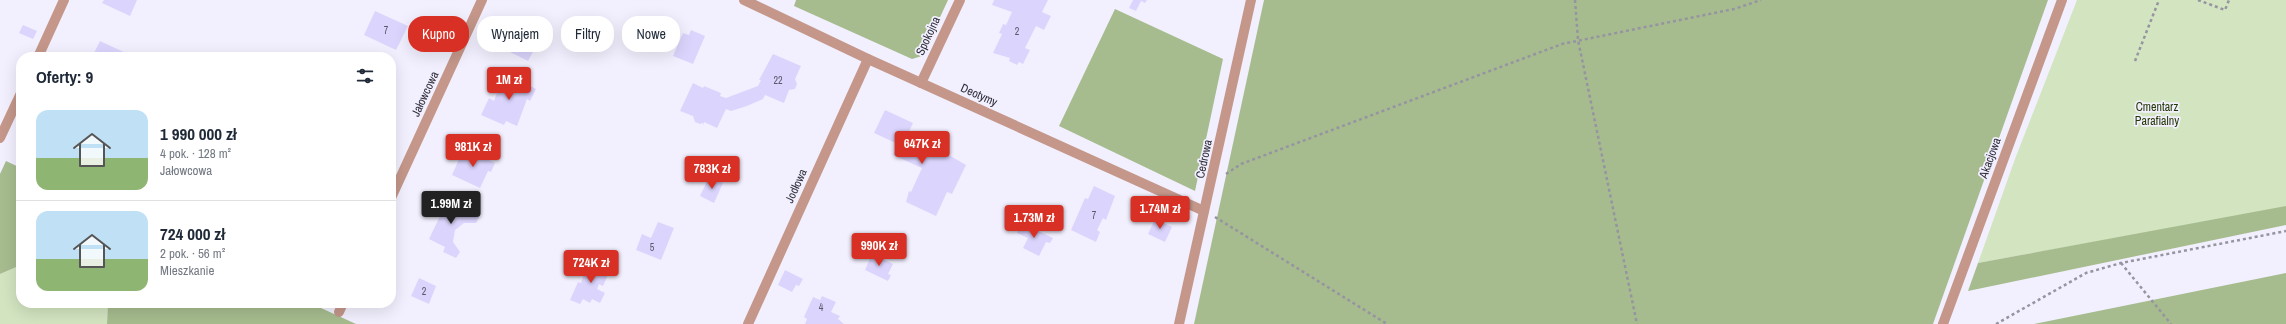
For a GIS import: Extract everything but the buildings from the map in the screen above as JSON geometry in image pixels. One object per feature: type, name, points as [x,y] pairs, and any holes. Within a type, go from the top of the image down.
[{"type":"street","points":[[40,52],[64,0]]},
{"type":"street","name":"Jałowcowa","points":[[396,187],[482,0]]},
{"type":"street","name":"Deotymy","points":[[744,0],[920,83],[1204,211]]},
{"type":"street","name":"Spokojna","points":[[920,83],[960,0]]},
{"type":"street","name":"Cedrowa","points":[[1180,324],[1251,0]]},
{"type":"street","name":"Akacjowa","points":[[1943,324],[2062,0]]},
{"type":"street","name":"Jodłowa","points":[[748,324],[868,59]]},
{"type":"street","points":[[0,138],[16,104]]},
{"type":"path","points":[[1574,0],[1578,40],[1637,324]]},
{"type":"path","points":[[1212,183],[1242,164],[1562,44],[1734,9],[1761,0]]},
{"type":"path","points":[[2135,61],[2159,0]]},
{"type":"path","points":[[2198,0],[2225,10],[2229,0]]},
{"type":"path","points":[[1204,211],[1387,324]]},
{"type":"path","points":[[1996,324],[2086,273],[2121,263],[2286,231]]},
{"type":"path","points":[[2121,263],[2171,324]]},
{"type":"green space","points":[[796,0],[948,0],[922,56],[912,59],[794,6]]},
{"type":"green space","points":[[1264,0],[2048,0],[1933,324],[1194,324]]},
{"type":"green space","name":"Cmentarz Parafialny","points":[[2077,0],[2286,0],[2286,207],[1978,263],[2015,159]]},
{"type":"green space","points":[[1115,9],[1223,59],[1195,191],[1059,126]]},
{"type":"green space","points":[[6,161],[16,166],[16,267],[0,274],[0,174]]},
{"type":"green space","points":[[2286,206],[2286,225],[1968,291],[1978,263]]},
{"type":"green space","points":[[16,267],[16,308],[108,308],[107,324],[0,324],[0,274]]},
{"type":"green space","points":[[2286,273],[2286,324],[2034,324]]},
{"type":"green space","points":[[108,308],[321,308],[356,324],[107,324]]}]
